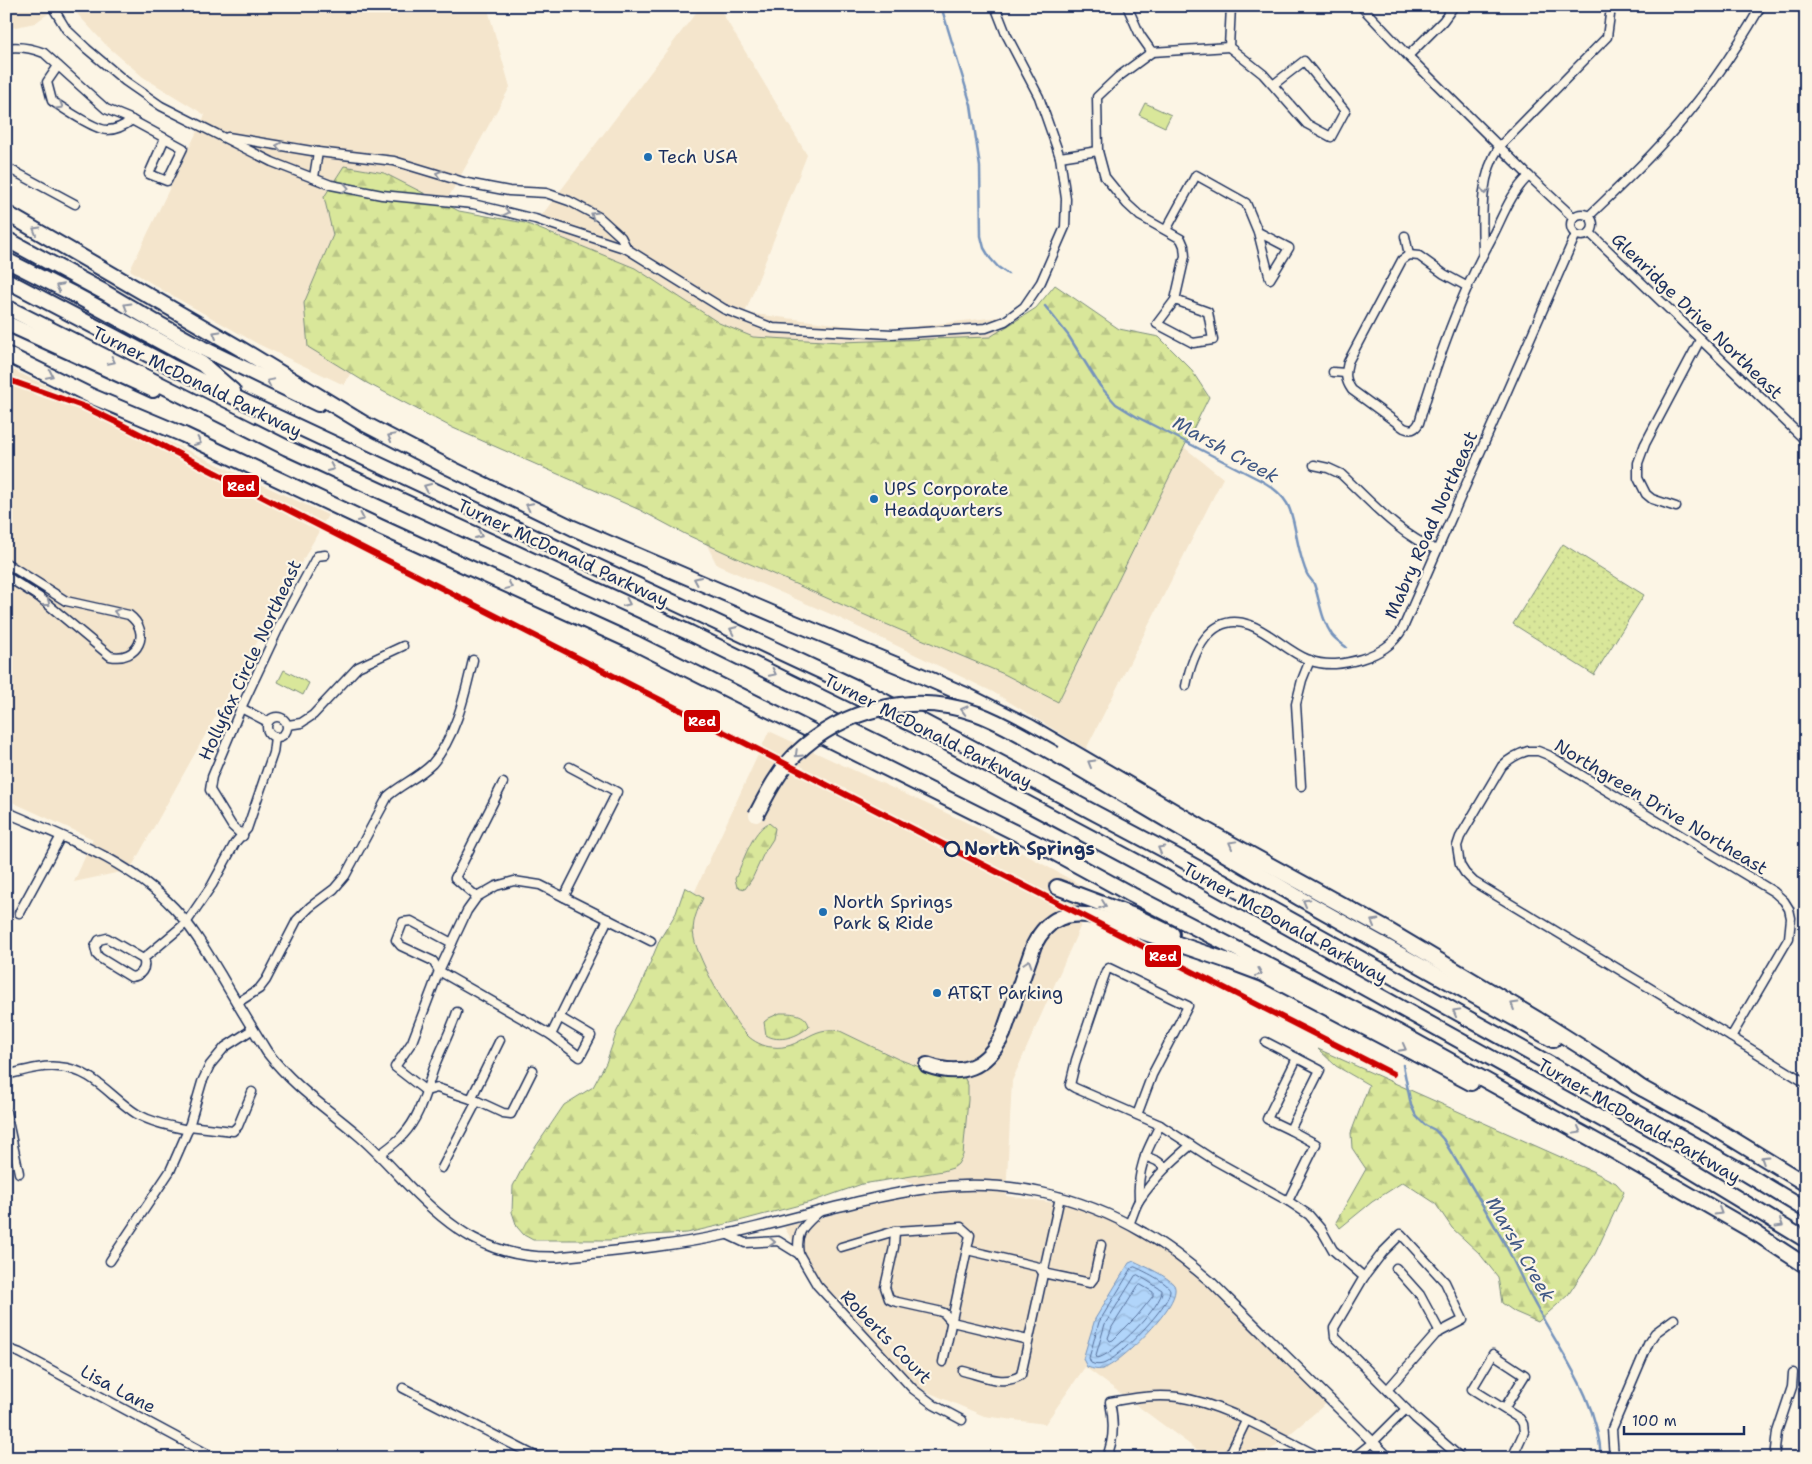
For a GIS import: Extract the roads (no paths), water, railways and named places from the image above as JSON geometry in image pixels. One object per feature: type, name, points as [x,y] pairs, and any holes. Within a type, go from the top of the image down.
[{"type":"highway","points":[[6,213],[241,348],[363,422],[450,468],[573,528],[968,696],[1030,727],[1206,830],[1386,929],[1536,1019],[1616,1069],[1643,1089]]},
{"type":"highway","points":[[6,239],[96,287],[202,348],[336,412],[363,422]]},
{"type":"highway","points":[[6,260],[202,364],[249,404]]},
{"type":"highway","name":"Turner McDonald Parkway","points":[[6,280],[170,366],[249,404],[872,695],[1191,865],[1735,1167],[1806,1210]]},
{"type":"highway","name":"Turner McDonald Parkway","points":[[6,307],[287,448],[682,629],[853,712],[956,765],[1155,872],[1659,1151],[1806,1240]]},
{"type":"highway","points":[[6,323],[116,375],[287,448]]},
{"type":"highway","points":[[6,354],[91,396],[184,435],[371,523],[636,643],[1046,848],[1132,895],[1396,1031],[1675,1186],[1754,1232],[1806,1266]]},
{"type":"highway","points":[[756,815],[774,783],[795,756],[822,733],[844,721],[867,712],[912,704],[945,706],[978,714],[993,720],[1133,799],[1301,899],[1716,1129],[1806,1184]]},
{"type":"highway","points":[[1057,887],[1138,917],[1231,962]]},
{"type":"highway","points":[[927,1065],[938,1069],[960,1070],[971,1068],[989,1056],[1003,1034],[1038,936],[1054,921],[1075,913],[1098,917],[1263,974],[1410,1052],[1526,1110],[1556,1119]]},
{"type":"street","points":[[52,6],[66,29],[125,81],[161,106],[272,162],[331,185],[382,195],[473,204],[535,219],[627,250],[724,309],[773,328],[892,334],[986,328],[1005,321],[1024,307],[1041,282],[1065,227],[1066,199],[1060,157],[1039,97],[1006,34],[995,6]]},
{"type":"street","points":[[1127,6],[1140,35],[1152,52]]},
{"type":"street","points":[[1229,47],[1231,6]]},
{"type":"street","points":[[1361,6],[1408,56],[1574,218]]},
{"type":"street","points":[[1408,56],[1443,21],[1454,6]]},
{"type":"street","points":[[1589,216],[1639,168],[1682,119],[1733,51],[1761,6]]},
{"type":"street","points":[[1483,252],[1485,185],[1492,157],[1500,146],[1607,37],[1610,15]]},
{"type":"street","points":[[6,48],[16,47],[44,53],[106,109],[132,120],[165,138],[183,148],[167,181],[149,174],[165,138]]},
{"type":"street","points":[[1175,300],[1208,312],[1213,340],[1193,343],[1157,324],[1175,300],[1184,256],[1184,246],[1181,239],[1140,216],[1105,177],[1098,150],[1097,98],[1118,77],[1152,52],[1229,47],[1263,74],[1307,124],[1332,137],[1345,111],[1304,61],[1274,85]]},
{"type":"street","points":[[58,66],[47,82],[52,101],[96,127],[106,130],[121,128],[132,120]]},
{"type":"street","points":[[220,136],[318,152],[394,161],[459,181],[509,191],[546,194],[569,201],[599,216],[621,237],[627,250]]},
{"type":"street","points":[[1060,157],[1098,150]]},
{"type":"street","points":[[314,178],[318,152]]},
{"type":"street","points":[[6,168],[74,204]]},
{"type":"street","points":[[1166,230],[1196,175],[1246,203],[1258,232],[1270,279],[1289,248],[1258,232]]},
{"type":"street","points":[[1468,287],[1444,274],[1419,256],[1409,255],[1402,260],[1348,362],[1345,373],[1347,382],[1352,390],[1404,428],[1414,429],[1419,423],[1441,351],[1483,252],[1501,216],[1521,183],[1529,176]]},
{"type":"street","points":[[1579,214],[1589,216],[1594,224],[1590,233],[1583,236],[1576,234],[1572,228],[1574,218],[1579,214]]},
{"type":"street","name":"Glenridge Drive Northeast","points":[[1590,233],[1806,441]]},
{"type":"street","name":"Mabry Road Northeast","points":[[1186,686],[1189,668],[1204,640],[1213,629],[1229,623],[1240,622],[1252,625],[1310,660],[1326,664],[1344,664],[1374,655],[1390,645],[1403,628],[1576,234]]},
{"type":"street","points":[[1405,236],[1409,255]]},
{"type":"street","points":[[1676,507],[1652,499],[1646,494],[1638,478],[1638,463],[1644,444],[1700,340]]},
{"type":"street","points":[[1333,372],[1345,373]]},
{"type":"street","points":[[1314,465],[1328,468],[1341,474],[1406,534],[1421,544],[1437,550]]},
{"type":"street","name":"Hollyfax Circle Northeast","points":[[242,836],[232,826],[210,790],[212,776],[241,708],[281,623],[317,556],[325,555]]},
{"type":"street","points":[[6,563],[66,601],[129,615],[140,627],[141,636],[139,644],[128,656],[119,658],[110,656],[46,602],[6,576]]},
{"type":"street","points":[[288,725],[301,723],[313,715],[358,666],[404,646]]},
{"type":"street","points":[[237,1003],[259,988],[266,980],[297,920],[310,907],[334,889],[345,876],[388,796],[424,770],[438,755],[461,708],[473,660]]},
{"type":"street","points":[[1301,786],[1296,704],[1302,680],[1310,660]]},
{"type":"street","points":[[241,708],[268,722]]},
{"type":"street","points":[[279,716],[285,719],[288,725],[284,735],[275,737],[268,732],[268,722],[273,717],[279,716]]},
{"type":"street","points":[[143,958],[186,923],[212,885],[235,843],[247,828],[274,753],[275,737]]},
{"type":"street","name":"Northgreen Drive Northeast","points":[[1731,1037],[1790,938],[1792,918],[1784,901],[1774,892],[1548,754],[1528,751],[1518,753],[1509,758],[1502,766],[1460,837],[1458,856],[1460,865],[1465,873],[1474,882],[1806,1083]]},
{"type":"street","points":[[564,897],[618,792],[570,768]]},
{"type":"street","points":[[477,897],[455,878],[503,783]]},
{"type":"street","points":[[6,812],[90,848],[121,865],[174,908],[208,954],[267,1052],[292,1081],[318,1104],[358,1134],[412,1190],[452,1225],[478,1242],[507,1253],[558,1257],[654,1247],[726,1234],[876,1198],[930,1188],[969,1186],[1024,1189],[1060,1197],[1079,1202],[1129,1224],[1181,1257],[1211,1282],[1389,1458]]},
{"type":"street","points":[[20,913],[61,836]]},
{"type":"street","points":[[426,1091],[394,1067],[412,1042],[439,971],[467,911],[477,897],[496,886],[514,881],[540,885],[651,941]]},
{"type":"street","points":[[551,1035],[608,919]]},
{"type":"street","points":[[452,943],[411,921],[403,922],[396,940],[402,946],[433,961],[439,971],[551,1035],[580,1057],[591,1036],[559,1018]]},
{"type":"street","points":[[106,938],[143,958],[145,966],[143,971],[132,976],[100,958],[95,951],[95,947],[99,940],[106,938]]},
{"type":"street","points":[[1137,1115],[1152,1075],[1188,1006],[1108,968],[1076,1060],[1070,1086],[1160,1125],[1214,1160],[1288,1201],[1309,1215],[1321,1229],[1333,1250],[1364,1277]]},
{"type":"street","points":[[379,1155],[404,1134],[413,1123],[457,1012]]},
{"type":"street","points":[[110,1261],[170,1171],[189,1128],[202,1082],[210,1065],[225,1047],[253,1029]]},
{"type":"street","points":[[442,1168],[500,1040]]},
{"type":"street","points":[[1266,1042],[1320,1070],[1290,1130]]},
{"type":"street","points":[[1288,1201],[1316,1144],[1267,1119],[1297,1058]]},
{"type":"street","points":[[6,1075],[48,1067],[74,1069],[95,1080],[124,1105],[140,1115],[157,1122],[189,1128],[233,1131],[238,1126],[252,1092]]},
{"type":"street","points":[[426,1091],[436,1088],[474,1100],[503,1113],[511,1114],[533,1070]]},
{"type":"street","points":[[6,1112],[19,1173]]},
{"type":"street","points":[[1140,1200],[1139,1176],[1145,1156],[1160,1125]]},
{"type":"street","points":[[1129,1224],[1140,1200],[1148,1191],[1153,1181],[1165,1167],[1191,1145]]},
{"type":"street","points":[[1145,1156],[1165,1167]]},
{"type":"street","points":[[1139,1176],[1153,1181]]},
{"type":"street","points":[[963,1371],[1003,1381],[1016,1379],[1021,1375],[1060,1197]]},
{"type":"street","points":[[799,1254],[798,1237],[801,1230],[820,1211]]},
{"type":"street","points":[[841,1247],[895,1231],[962,1227],[970,1235],[943,1362]]},
{"type":"street","points":[[895,1231],[894,1247],[885,1287],[889,1299],[893,1302],[938,1310],[944,1313],[952,1322],[1028,1340]]},
{"type":"street","points":[[726,1234],[745,1244],[769,1240],[778,1241],[799,1254]]},
{"type":"street","points":[[1388,1389],[1436,1334],[1463,1320],[1445,1282],[1401,1234],[1383,1252],[1364,1277],[1336,1324],[1335,1337],[1406,1409],[1462,1458]]},
{"type":"street","points":[[967,1250],[1039,1267],[1043,1273],[1090,1284],[1094,1278],[1101,1245]]},
{"type":"street","name":"Roberts Court","points":[[799,1254],[817,1285],[912,1389],[934,1405],[962,1420]]},
{"type":"street","points":[[1396,1268],[1420,1294],[1440,1332]]},
{"type":"street","points":[[1614,1458],[1612,1429],[1648,1342],[1655,1333],[1674,1319]]},
{"type":"street","name":"Lisa Lane","points":[[6,1348],[20,1353],[215,1458]]},
{"type":"street","points":[[1504,1409],[1526,1375],[1493,1354],[1472,1389],[1504,1409],[1520,1419],[1523,1424],[1524,1432],[1512,1458]]},
{"type":"street","points":[[1774,1458],[1777,1432],[1792,1387],[1793,1373]]},
{"type":"street","points":[[403,1388],[539,1458]]},
{"type":"street","points":[[1106,1458],[1114,1428],[1110,1402],[1156,1396],[1196,1401],[1246,1421],[1322,1458]]},
{"type":"street","points":[[1353,1458],[1373,1442],[1406,1409]]},
{"type":"street","points":[[1228,1458],[1246,1421]]},
{"type":"water","points":[[1134,1261],[1161,1275],[1174,1285],[1175,1293],[1170,1305],[1161,1318],[1124,1355],[1105,1368],[1094,1369],[1087,1367],[1083,1359],[1095,1319],[1129,1263]]},
{"type":"waterway","name":"Marsh Creek","points":[[941,6],[971,105],[980,167],[981,236],[984,248],[990,258],[1008,274]]},
{"type":"waterway","name":"Marsh Creek","points":[[1045,306],[1068,335],[1100,386],[1116,404],[1137,417],[1262,481],[1281,495],[1290,509],[1303,562],[1307,574],[1314,584],[1325,623],[1333,637],[1346,647]]},
{"type":"waterway","name":"Marsh Creek","points":[[1403,1065],[1411,1105],[1416,1116],[1425,1125],[1435,1130],[1443,1139],[1511,1255],[1532,1299],[1577,1378],[1593,1416],[1601,1458]]},
{"type":"place","name":"Tech USA","points":[[648,157]]},
{"type":"place","name":"UPS Corporate Headquarters","points":[[874,499]]},
{"type":"place","name":"North Springs","points":[[952,849]]},
{"type":"place","name":"North Springs Park & Ride","points":[[823,912]]},
{"type":"place","name":"AT&T Parking","points":[[937,993]]}]
